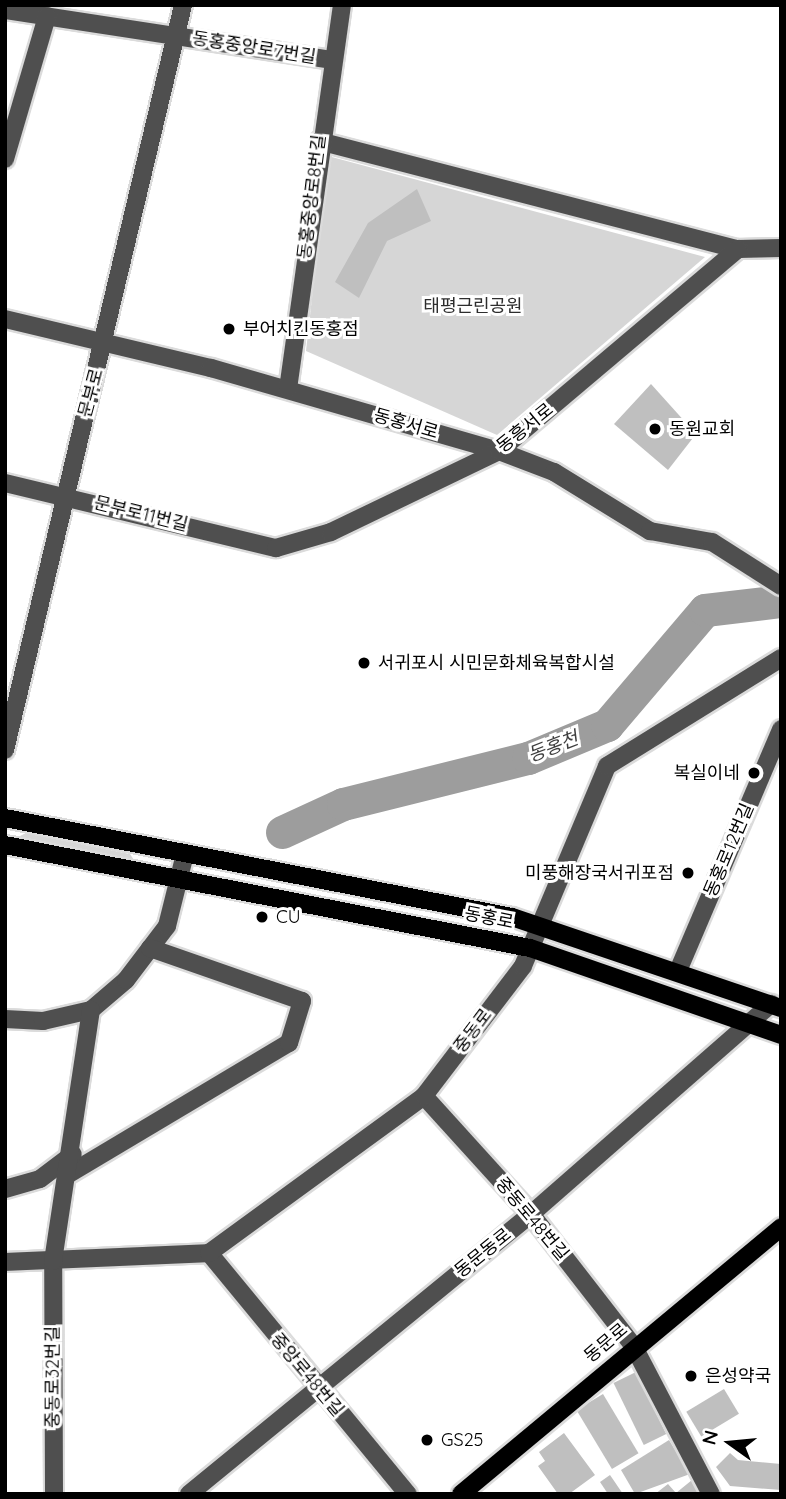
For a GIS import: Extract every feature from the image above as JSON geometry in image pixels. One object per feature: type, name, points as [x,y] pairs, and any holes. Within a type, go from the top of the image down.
[{"type":"main road","name":"동홍로","points":[[5,818],[184,858],[542,925],[776,1006]]},
{"type":"main road","name":"동홍로","points":[[5,845],[180,884],[530,948],[781,1035]]},
{"type":"main road","name":"동문로","points":[[461,1494],[781,1227]]},
{"type":"street","name":"문부로","points":[[5,750],[64,495],[105,343],[183,5]]},
{"type":"street","name":"동홍중앙로8번길","points":[[288,389],[319,141],[341,5]]},
{"type":"street","points":[[5,10],[176,36]]},
{"type":"street","points":[[5,159],[47,16]]},
{"type":"street","name":"동홍중앙로7번길","points":[[176,36],[332,60]]},
{"type":"street","points":[[319,141],[738,249],[781,248]]},
{"type":"street","name":"동흥서로","points":[[276,548],[390,509],[499,451],[738,249]]},
{"type":"street","name":"동홍서로","points":[[5,319],[288,389],[499,451],[554,472],[650,531],[712,542],[775,580]]},
{"type":"street","name":"문부로11번길","points":[[5,483],[276,548]]},
{"type":"street","name":"중동로","points":[[209,1254],[424,1096],[530,948],[607,766],[781,658]]},
{"type":"street","name":"동홍로12번길","points":[[678,971],[781,729]]},
{"type":"street","points":[[5,1019],[43,1021],[91,1010],[150,948],[166,926],[180,884],[184,858]]},
{"type":"street","points":[[69,1174],[289,1043],[302,1001],[150,948]]},
{"type":"street","name":"동문동로","points":[[189,1494],[531,1214],[776,1006]]},
{"type":"street","points":[[53,1261],[73,1154],[91,1010]]},
{"type":"street","name":"중동로48번길","points":[[424,1096],[531,1214],[634,1347],[711,1494]]},
{"type":"street","points":[[5,1189],[40,1179],[73,1154]]},
{"type":"street","points":[[5,1262],[209,1254]]},
{"type":"street","name":"중앙로48번길","points":[[209,1254],[317,1390],[408,1494]]},
{"type":"street","name":"중동로32번길","points":[[53,1261],[54,1494]]},
{"type":"green space","name":"태평근린공원","points":[[328,156],[705,257],[497,435],[306,351]]},
{"type":"green space","points":[[26,833],[130,854],[134,860],[23,841],[20,836]]},
{"type":"building","points":[[417,189],[431,221],[387,241],[359,298],[335,282],[368,223]]},
{"type":"building","name":"동원교회","points":[[651,384],[696,434],[668,470],[614,424]]},
{"type":"building","points":[[636,1372],[666,1434],[644,1445],[614,1383]]},
{"type":"building","points":[[724,1389],[739,1414],[701,1437],[686,1412]]},
{"type":"building","points":[[603,1394],[639,1453],[612,1469],[576,1410]]},
{"type":"building","points":[[564,1433],[595,1475],[569,1494],[558,1494],[538,1466],[545,1461],[539,1452]]},
{"type":"building","points":[[669,1440],[690,1474],[635,1494],[621,1470]]},
{"type":"building","points":[[730,1453],[738,1460],[781,1464],[781,1490],[730,1486],[716,1467]]},
{"type":"building","points":[[610,1475],[623,1494],[608,1494],[600,1482]]},
{"type":"building","points":[[692,1480],[700,1494],[655,1494],[668,1484],[676,1493]]},
{"type":"waterway","name":"동홍천","points":[[282,832],[343,804],[528,758],[607,725],[705,610],[781,601]]},
{"type":"place","name":"부어치킨동홍점","points":[[229,329]]},
{"type":"place","name":"동원교회","points":[[655,429]]},
{"type":"place","name":"서귀포시 시민문화체육복합시설","points":[[364,663]]},
{"type":"place","name":"복실이네","points":[[754,773]]},
{"type":"place","name":"미풍해장국서귀포점","points":[[688,873]]},
{"type":"place","name":"CU","points":[[262,917]]},
{"type":"place","name":"은성약국","points":[[691,1376]]},
{"type":"place","name":"GS25","points":[[427,1440]]}]
